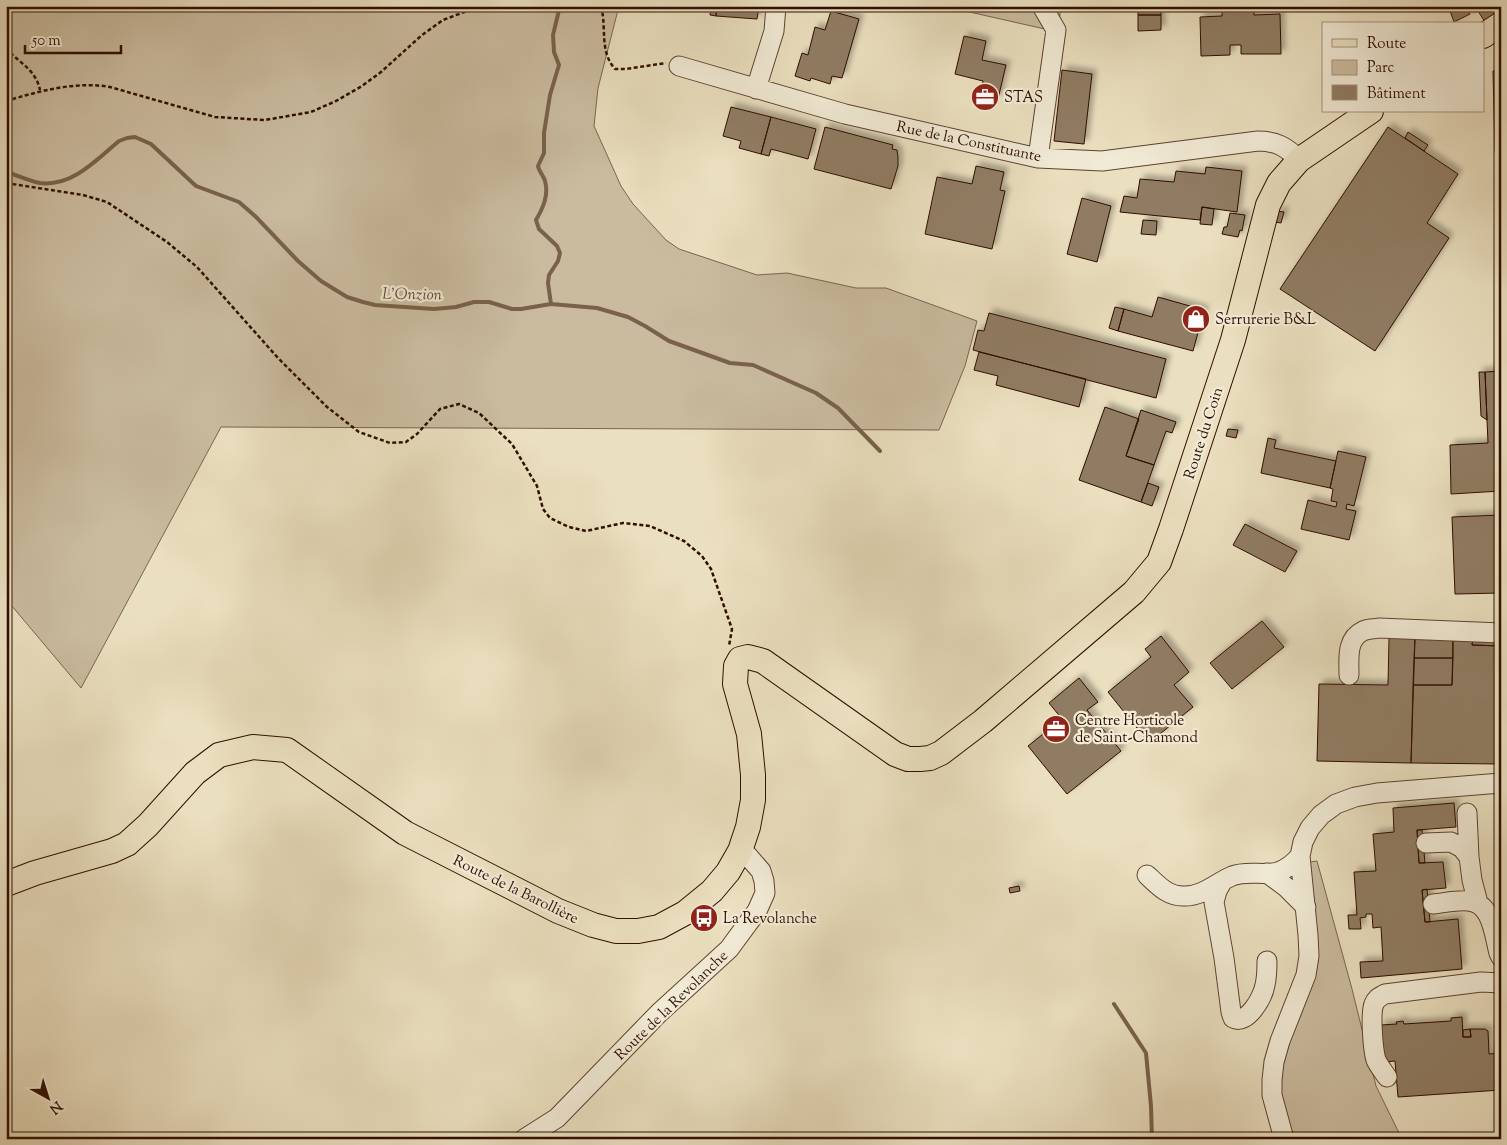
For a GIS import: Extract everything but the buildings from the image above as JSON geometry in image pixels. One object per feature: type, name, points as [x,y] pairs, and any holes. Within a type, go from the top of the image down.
[{"type":"main road","points":[[1484,35],[1501,24]]},
{"type":"main road","name":"Route du Coin","points":[[736,666],[740,659],[748,657],[763,661],[895,754],[908,759],[925,758],[941,753],[979,724],[1134,592],[1159,562],[1171,529],[1233,340],[1268,205],[1279,183],[1299,160],[1370,112]]},
{"type":"main road","name":"Route de la Barollière","points":[[6,884],[35,873],[112,851],[127,844],[148,825],[195,773],[219,755],[253,747],[288,750],[405,833],[558,911],[593,925],[616,931],[638,931],[659,926],[684,913],[712,891],[728,872],[740,851],[750,818],[754,775],[749,734],[735,684],[736,666]]},
{"type":"street","points":[[756,89],[774,31],[776,6]]},
{"type":"street","points":[[1038,158],[1056,30],[1042,6]]},
{"type":"street","name":"Rue de la Constituante","points":[[679,66],[845,114],[1038,158],[1102,161],[1258,140],[1271,141],[1281,145],[1299,160]]},
{"type":"street","points":[[1349,674],[1350,647],[1354,637],[1364,630],[1379,628],[1501,633]]},
{"type":"street","points":[[1284,1139],[1272,1095],[1272,1080],[1274,1062],[1280,1041],[1306,974],[1309,949],[1300,856],[1303,842],[1310,828],[1321,815],[1336,804],[1355,797],[1377,793],[1501,783]]},
{"type":"street","points":[[1467,813],[1472,880],[1478,903],[1489,917],[1498,953],[1501,957]]},
{"type":"street","points":[[1426,843],[1451,842],[1462,848],[1469,857]]},
{"type":"street","name":"Route de la Revolanche","points":[[524,1139],[557,1118],[659,1012],[729,949],[757,911],[765,893],[761,871],[748,856],[740,851]]},
{"type":"street","points":[[1148,875],[1163,890],[1173,895],[1183,896],[1198,894],[1233,876],[1245,873],[1277,872],[1286,868],[1300,856]]},
{"type":"street","points":[[1267,873],[1286,887],[1306,907]]},
{"type":"street","points":[[1222,882],[1214,902],[1231,1012],[1233,1018],[1238,1021],[1243,1020],[1252,1010],[1263,993],[1267,961]]},
{"type":"street","points":[[1433,904],[1468,901],[1478,903]]},
{"type":"street","points":[[1387,1076],[1381,1068],[1375,1053],[1371,1014],[1378,998],[1385,994],[1481,982],[1501,983]]},
{"type":"path","points":[[6,101],[40,91],[94,84],[215,117],[265,120],[311,112],[336,101],[362,86],[381,72],[422,35],[444,20],[482,6]]},
{"type":"path","points":[[601,6],[604,16],[604,44],[610,63],[616,69],[663,62],[679,66]]},
{"type":"path","points":[[6,48],[31,71],[38,80],[40,91]]},
{"type":"path","points":[[6,183],[83,195],[107,202],[167,242],[197,267],[278,358],[327,407],[358,432],[390,442],[406,442],[440,409],[459,404],[478,413],[512,444],[537,486],[544,509],[550,518],[570,527],[586,531],[623,523],[650,526],[684,541],[702,556],[711,569],[732,629],[729,644],[736,666]]},
{"type":"green space","points":[[6,6],[619,6],[598,88],[594,126],[621,186],[633,204],[666,240],[679,249],[757,275],[787,273],[856,288],[886,288],[977,321],[965,366],[939,430],[221,427],[81,688],[6,599]]},
{"type":"green space","points":[[943,6],[1061,6],[1058,32]]},
{"type":"green space","points":[[1317,861],[1376,1086],[1402,1139],[1291,1139],[1280,1104],[1278,1074],[1311,978],[1310,862]]},
{"type":"waterway","points":[[551,304],[548,283],[549,275],[558,261],[560,253],[557,246],[539,229],[536,220],[546,196],[544,177],[538,166],[544,153],[544,133],[550,95],[559,65],[554,52],[553,35],[560,6]]},
{"type":"waterway","name":"L'Onzion","points":[[6,172],[40,183],[63,181],[83,171],[119,141],[135,137],[151,144],[196,186],[239,202],[298,261],[321,281],[347,297],[375,305],[434,309],[456,307],[474,302],[489,302],[512,309],[551,304],[597,308],[628,317],[669,341],[730,363],[753,365],[816,393],[838,408],[880,451]]},
{"type":"waterway","name":"L'Onzion","points":[[1114,1004],[1146,1053],[1152,1139]]},
{"type":"place","name":"STAS","points":[[985,97]]},
{"type":"place","name":"Serrurerie B&L","points":[[1196,319]]},
{"type":"place","name":"Centre Horticole de Saint-Chamond","points":[[1056,729]]},
{"type":"place","name":"La Revolanche","points":[[704,918]]}]
